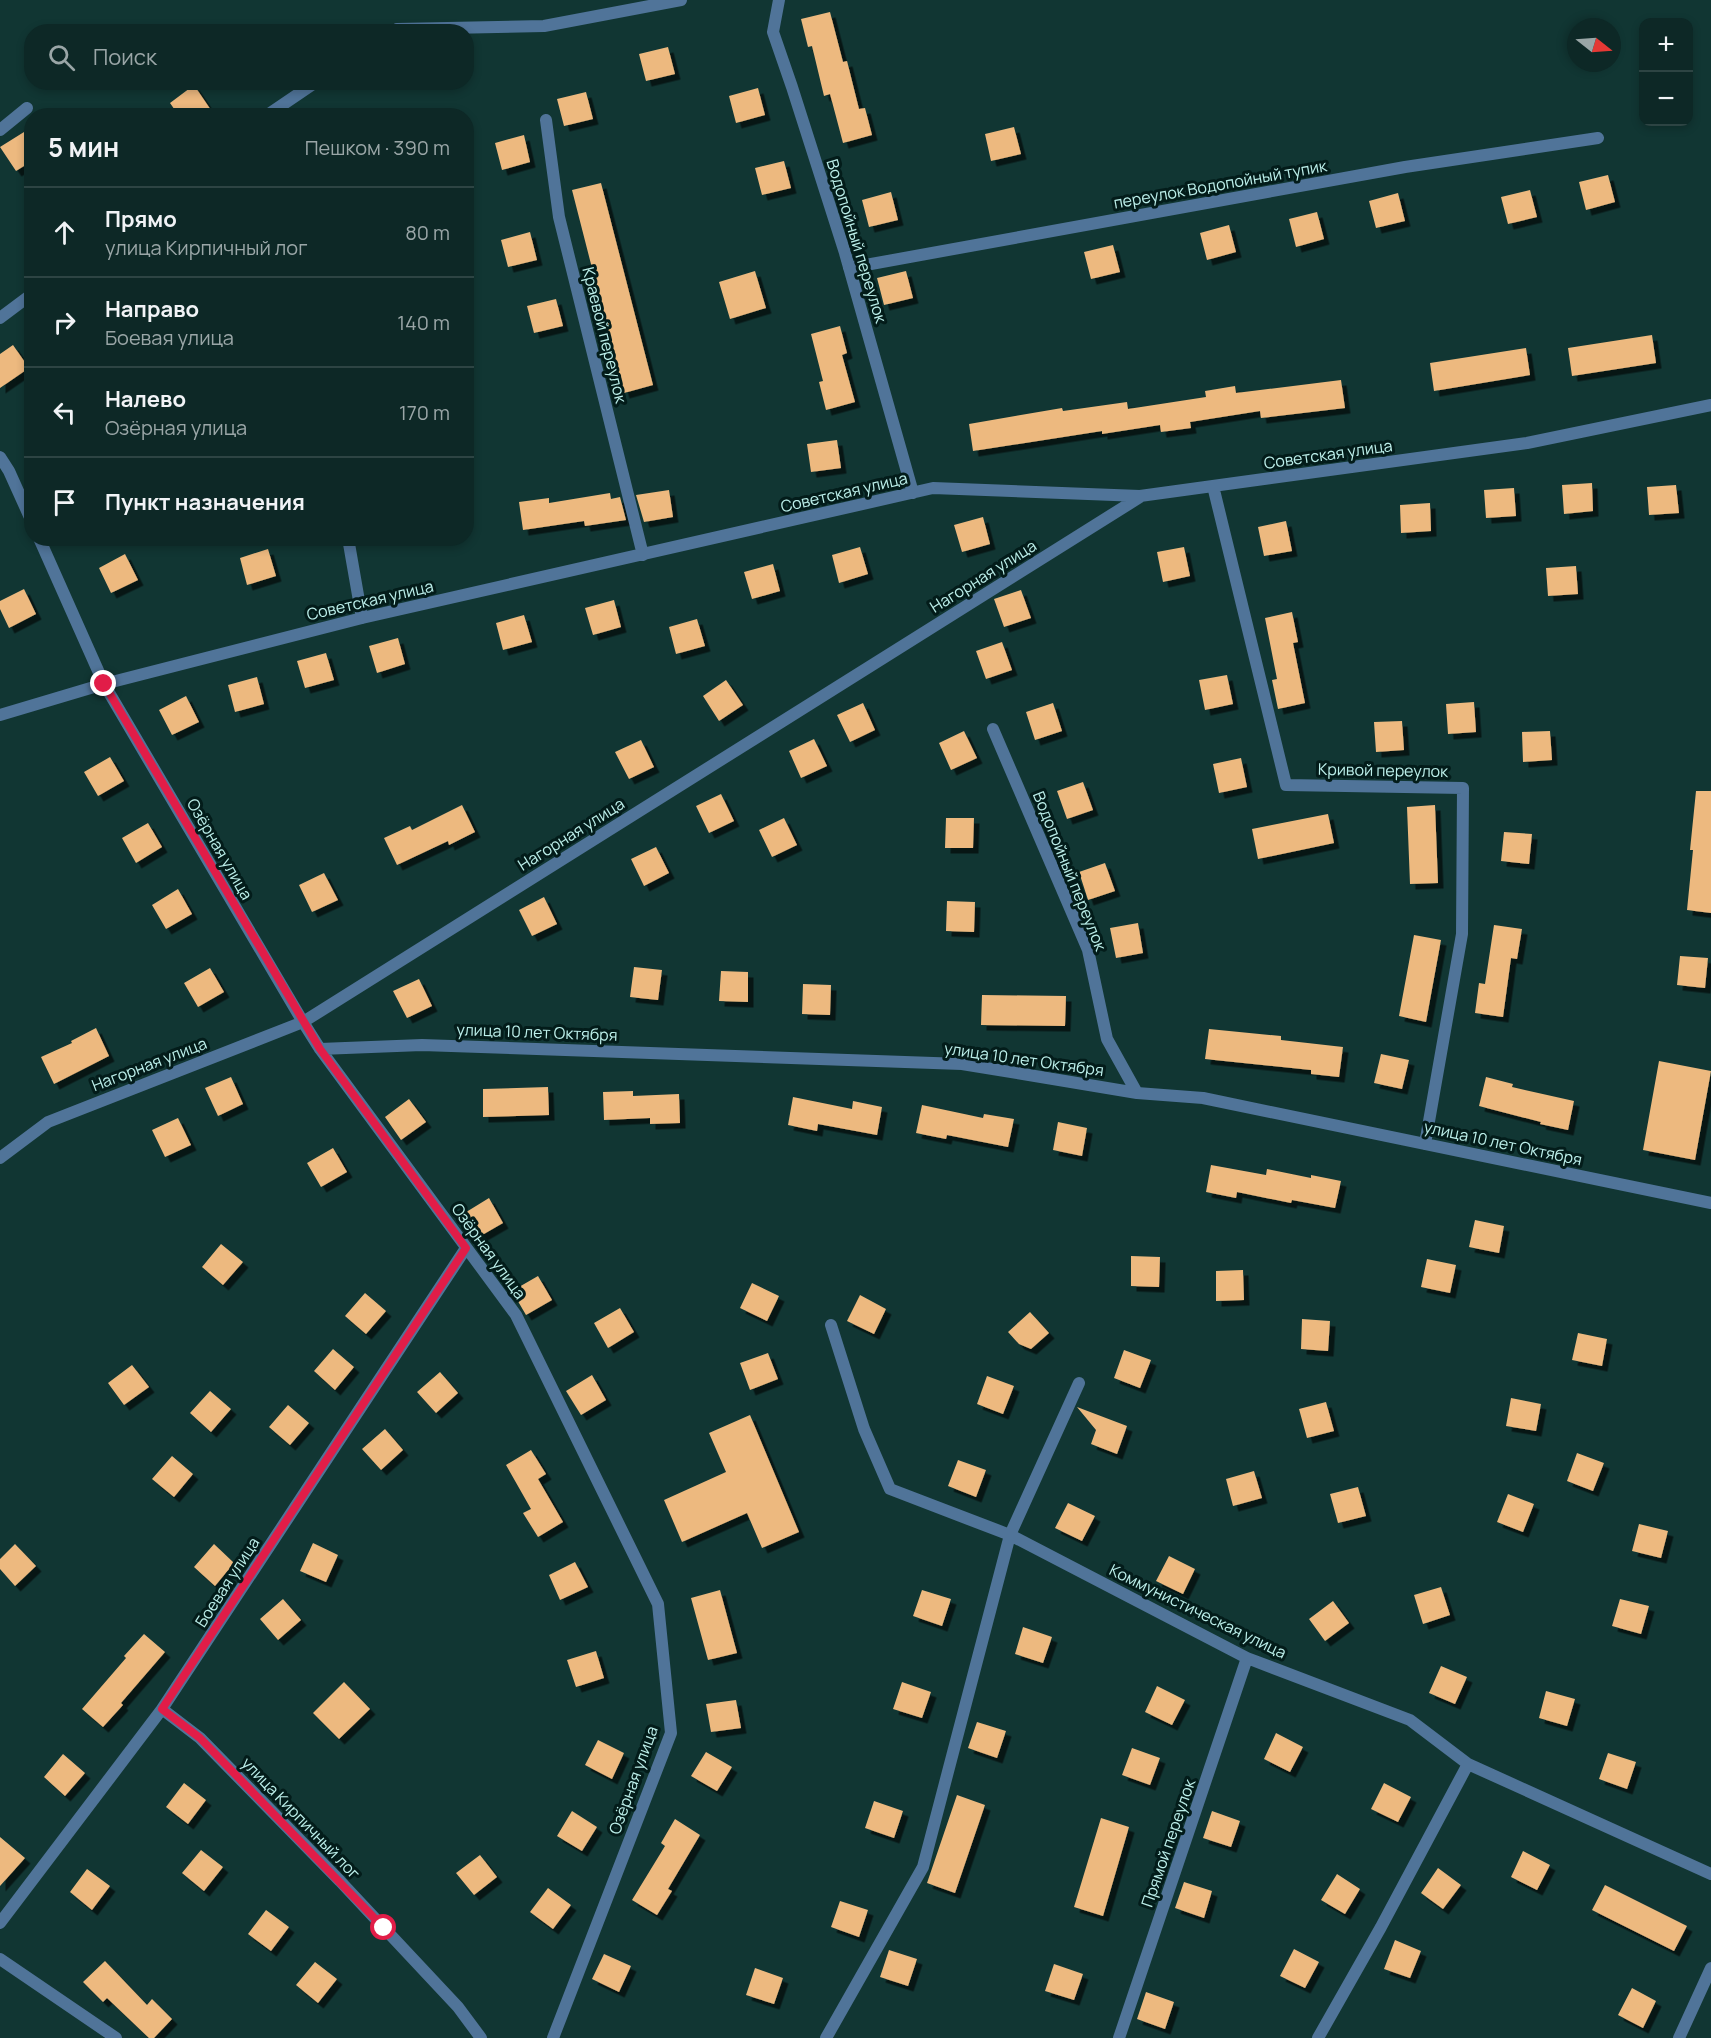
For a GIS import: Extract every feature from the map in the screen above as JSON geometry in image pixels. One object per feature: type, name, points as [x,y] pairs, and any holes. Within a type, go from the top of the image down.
[{"type":"street","points":[[474,27],[544,26],[681,0]]},
{"type":"street","name":"Водопойный переулок","points":[[779,0],[773,32],[849,268],[913,493]]},
{"type":"street","points":[[278,108],[304,90]]},
{"type":"street","points":[[0,130],[24,110]]},
{"type":"street","name":"Краевой переулок","points":[[546,120],[559,217],[643,555]]},
{"type":"street","name":"переулок Водопойный тупик","points":[[849,268],[1405,167],[1598,138]]},
{"type":"street","points":[[0,318],[24,300]]},
{"type":"street","name":"Советская улица","points":[[0,715],[104,684],[362,618],[933,488],[1140,496],[1527,443],[1711,405]]},
{"type":"street","points":[[0,457],[24,504]]},
{"type":"street","name":"Кривой переулок","points":[[1213,486],[1286,785],[1463,788],[1462,934],[1425,1144]]},
{"type":"street","name":"Нагорная улица","points":[[0,1158],[48,1122],[303,1022],[1140,496]]},
{"type":"street","name":"Озёрная улица","points":[[43,546],[104,684],[303,1022],[320,1049],[516,1315],[658,1604],[671,1733],[553,2038]]},
{"type":"street","points":[[349,546],[362,618]]},
{"type":"street","name":"Водопойный переулок","points":[[993,729],[1088,951],[1107,1039],[1137,1093]]},
{"type":"street","name":"улица 10 лет Октября","points":[[320,1049],[422,1045],[962,1064],[1137,1093],[1203,1098],[1711,1203]]},
{"type":"street","name":"Боевая улица","points":[[0,1923],[162,1709],[466,1248]]},
{"type":"street","name":"Коммунистическая улица","points":[[831,1325],[864,1429],[890,1488],[1010,1535],[1247,1658],[1410,1720],[1468,1764],[1711,1874]]},
{"type":"street","points":[[825,2038],[923,1867],[1010,1535],[1079,1383]]},
{"type":"street","name":"Прямой переулок","points":[[1119,2038],[1247,1658]]},
{"type":"street","name":"улица Кирпичный лог","points":[[162,1709],[200,1738],[340,1881],[458,2007],[481,2038]]},
{"type":"street","points":[[1318,2038],[1381,1927],[1468,1764]]},
{"type":"street","points":[[0,1959],[116,2038]]},
{"type":"street","points":[[1679,2038],[1711,1968]]},
{"type":"building","points":[[830,12],[843,62],[847,61],[859,109],[865,108],[872,135],[843,143],[830,94],[824,96],[812,46],[808,47],[801,19]]},
{"type":"building","points":[[668,47],[675,74],[646,81],[639,54]]},
{"type":"building","points":[[758,88],[765,115],[736,123],[729,96]]},
{"type":"building","points":[[187,90],[197,90],[210,108],[173,108],[170,103]]},
{"type":"building","points":[[586,92],[593,119],[564,126],[557,99]]},
{"type":"building","points":[[1014,127],[1021,154],[991,161],[985,134]]},
{"type":"building","points":[[24,132],[24,166],[16,171],[0,147]]},
{"type":"building","points":[[524,135],[530,162],[502,170],[495,143]]},
{"type":"building","points":[[784,161],[791,188],[762,195],[755,168]]},
{"type":"building","points":[[1608,175],[1615,202],[1586,210],[1579,182]]},
{"type":"building","points":[[601,183],[653,385],[624,393],[572,190]]},
{"type":"building","points":[[1530,190],[1537,217],[1508,224],[1501,197]]},
{"type":"building","points":[[891,192],[898,220],[869,227],[862,200]]},
{"type":"building","points":[[1398,193],[1405,221],[1376,228],[1369,201]]},
{"type":"building","points":[[1317,212],[1324,239],[1296,247],[1289,219]]},
{"type":"building","points":[[1229,225],[1236,252],[1207,260],[1200,233]]},
{"type":"building","points":[[530,232],[537,260],[508,267],[501,240]]},
{"type":"building","points":[[1113,245],[1120,272],[1091,279],[1084,252]]},
{"type":"building","points":[[755,271],[766,308],[730,319],[719,282]]},
{"type":"building","points":[[906,271],[913,298],[884,305],[877,278]]},
{"type":"building","points":[[556,299],[563,326],[534,333],[527,306]]},
{"type":"building","points":[[840,326],[847,353],[842,355],[855,402],[826,410],[819,382],[823,381],[811,334]]},
{"type":"building","points":[[1652,335],[1656,363],[1572,376],[1568,348]]},
{"type":"building","points":[[13,345],[24,361],[24,371],[0,388],[0,354]]},
{"type":"building","points":[[1526,348],[1530,375],[1434,391],[1430,363]]},
{"type":"building","points":[[1341,380],[1345,408],[1261,418],[1260,411],[1190,422],[1191,428],[1161,432],[1160,425],[1102,434],[1102,431],[973,451],[969,424],[1062,408],[1063,411],[1127,402],[1128,409],[1206,397],[1205,391],[1235,386],[1236,393]]},
{"type":"building","points":[[837,440],[841,468],[811,472],[807,444]]},
{"type":"building","points":[[1592,483],[1593,511],[1564,514],[1562,485]]},
{"type":"building","points":[[1676,485],[1679,513],[1649,515],[1647,487]]},
{"type":"building","points":[[1514,488],[1516,516],[1486,518],[1484,490]]},
{"type":"building","points":[[669,490],[673,517],[644,522],[636,495]]},
{"type":"building","points":[[610,493],[611,499],[620,497],[626,520],[585,526],[584,521],[523,530],[519,502],[549,498],[549,503]]},
{"type":"building","points":[[1430,503],[1431,531],[1401,533],[1400,505]]},
{"type":"building","points":[[983,517],[990,544],[962,552],[954,525]]},
{"type":"building","points":[[1286,521],[1292,551],[1264,556],[1258,527]]},
{"type":"building","points":[[860,547],[868,574],[839,583],[832,555]]},
{"type":"building","points":[[1184,547],[1190,576],[1163,582],[1157,552]]},
{"type":"building","points":[[268,549],[276,576],[247,585],[240,558]]},
{"type":"building","points":[[125,554],[138,580],[111,593],[99,568]]},
{"type":"building","points":[[773,564],[780,591],[752,599],[744,572]]},
{"type":"building","points":[[1576,566],[1578,594],[1548,596],[1546,568]]},
{"type":"building","points":[[24,589],[36,614],[9,628],[0,609],[0,601]]},
{"type":"building","points":[[1021,590],[1031,618],[1004,627],[994,599]]},
{"type":"building","points":[[614,600],[621,627],[593,635],[585,608]]},
{"type":"building","points":[[1292,612],[1298,642],[1293,643],[1305,703],[1278,709],[1272,680],[1277,679],[1265,618]]},
{"type":"building","points":[[524,615],[532,642],[503,650],[496,623]]},
{"type":"building","points":[[697,619],[705,646],[676,654],[669,627]]},
{"type":"building","points":[[398,638],[405,664],[377,673],[369,646]]},
{"type":"building","points":[[1002,642],[1012,670],[986,679],[976,651]]},
{"type":"building","points":[[326,653],[334,680],[305,688],[297,661]]},
{"type":"building","points":[[1227,675],[1233,704],[1205,710],[1199,680]]},
{"type":"building","points":[[257,677],[264,704],[235,712],[228,685]]},
{"type":"building","points":[[726,680],[743,705],[719,721],[703,696]]},
{"type":"building","points":[[186,696],[199,722],[172,735],[159,710]]},
{"type":"building","points":[[1474,702],[1476,732],[1448,734],[1446,704]]},
{"type":"building","points":[[863,703],[875,730],[850,742],[837,715]]},
{"type":"building","points":[[1053,703],[1062,731],[1035,740],[1026,712]]},
{"type":"building","points":[[1402,721],[1404,750],[1376,752],[1374,722]]},
{"type":"building","points":[[964,731],[977,758],[951,770],[939,743]]},
{"type":"building","points":[[1550,731],[1552,760],[1523,762],[1522,732]]},
{"type":"building","points":[[814,739],[827,766],[801,778],[789,751]]},
{"type":"building","points":[[641,740],[654,767],[629,779],[615,752]]},
{"type":"building","points":[[110,757],[124,781],[98,796],[84,772]]},
{"type":"building","points":[[1241,758],[1247,787],[1219,793],[1213,764]]},
{"type":"building","points":[[1083,782],[1093,810],[1067,819],[1057,791]]},
{"type":"building","points":[[1696,791],[1711,791],[1711,913],[1687,910]]},
{"type":"building","points":[[721,794],[734,821],[709,833],[696,806]]},
{"type":"building","points":[[462,805],[475,832],[449,845],[448,841],[397,865],[384,838],[410,826],[412,830]]},
{"type":"building","points":[[1435,805],[1438,883],[1410,884],[1407,807]]},
{"type":"building","points":[[1328,814],[1334,843],[1258,859],[1252,829]]},
{"type":"building","points":[[784,818],[797,845],[772,857],[759,830]]},
{"type":"building","points":[[946,818],[974,818],[973,848],[945,848]]},
{"type":"building","points":[[148,823],[162,847],[136,863],[122,838]]},
{"type":"building","points":[[1504,832],[1532,834],[1529,864],[1501,861]]},
{"type":"building","points":[[656,847],[669,873],[644,886],[631,859]]},
{"type":"building","points":[[1105,863],[1115,891],[1088,900],[1079,872]]},
{"type":"building","points":[[324,873],[338,900],[312,912],[299,885]]},
{"type":"building","points":[[178,889],[192,914],[166,929],[152,905]]},
{"type":"building","points":[[544,897],[557,924],[532,936],[519,910]]},
{"type":"building","points":[[947,901],[975,902],[974,932],[946,931]]},
{"type":"building","points":[[1138,923],[1143,953],[1116,958],[1110,928]]},
{"type":"building","points":[[1494,925],[1522,929],[1517,959],[1511,958],[1503,1017],[1475,1013],[1479,983],[1485,984]]},
{"type":"building","points":[[1414,935],[1441,940],[1426,1022],[1399,1016]]},
{"type":"building","points":[[1680,956],[1708,958],[1705,988],[1677,985]]},
{"type":"building","points":[[634,967],[662,970],[658,1000],[630,997]]},
{"type":"building","points":[[210,968],[224,992],[198,1007],[184,983]]},
{"type":"building","points":[[721,971],[748,972],[748,1002],[719,1001]]},
{"type":"building","points":[[419,979],[432,1006],[407,1018],[393,991]]},
{"type":"building","points":[[803,984],[831,985],[830,1015],[802,1014]]},
{"type":"building","points":[[982,995],[1066,996],[1065,1026],[981,1025]]},
{"type":"building","points":[[96,1028],[109,1056],[54,1084],[41,1057],[72,1043],[71,1041]]},
{"type":"building","points":[[1209,1029],[1281,1036],[1281,1040],[1343,1047],[1339,1077],[1311,1074],[1311,1070],[1205,1059]]},
{"type":"building","points":[[1381,1054],[1409,1060],[1402,1089],[1374,1083]]},
{"type":"building","points":[[1659,1061],[1711,1071],[1695,1160],[1643,1150]]},
{"type":"building","points":[[231,1077],[243,1104],[218,1116],[205,1088]]},
{"type":"building","points":[[1486,1077],[1513,1084],[1512,1087],[1574,1101],[1568,1130],[1479,1106]]},
{"type":"building","points":[[548,1087],[549,1115],[483,1117],[483,1089]]},
{"type":"building","points":[[633,1091],[633,1096],[679,1094],[680,1123],[650,1124],[650,1118],[604,1120],[603,1092]]},
{"type":"building","points":[[793,1097],[852,1109],[853,1101],[882,1107],[877,1135],[818,1124],[817,1131],[788,1125]]},
{"type":"building","points":[[409,1099],[426,1122],[401,1140],[385,1117]]},
{"type":"building","points":[[922,1105],[983,1118],[984,1114],[1014,1119],[1008,1147],[947,1135],[946,1139],[916,1133]]},
{"type":"building","points":[[178,1118],[191,1145],[165,1157],[152,1130]]},
{"type":"building","points":[[1058,1122],[1087,1128],[1082,1156],[1053,1150]]},
{"type":"building","points":[[333,1148],[347,1172],[321,1187],[307,1163]]},
{"type":"building","points":[[1211,1165],[1266,1175],[1267,1169],[1311,1178],[1311,1175],[1341,1181],[1335,1208],[1292,1200],[1291,1203],[1237,1192],[1236,1198],[1206,1192]]},
{"type":"building","points":[[489,1198],[503,1223],[477,1238],[463,1214]]},
{"type":"building","points":[[1475,1220],[1504,1226],[1499,1253],[1469,1247]]},
{"type":"building","points":[[221,1244],[243,1262],[223,1285],[202,1267]]},
{"type":"building","points":[[1131,1256],[1160,1257],[1159,1287],[1131,1286]]},
{"type":"building","points":[[1427,1259],[1456,1265],[1450,1293],[1421,1287]]},
{"type":"building","points":[[1243,1270],[1244,1300],[1216,1301],[1216,1271]]},
{"type":"building","points":[[538,1276],[552,1300],[526,1315],[512,1291]]},
{"type":"building","points":[[752,1283],[779,1296],[767,1321],[740,1308]]},
{"type":"building","points":[[365,1293],[386,1311],[366,1334],[345,1316]]},
{"type":"building","points":[[860,1295],[886,1309],[874,1334],[847,1321]]},
{"type":"building","points":[[620,1308],[634,1332],[608,1348],[594,1323]]},
{"type":"building","points":[[1030,1312],[1049,1333],[1031,1349],[1019,1344],[1008,1332]]},
{"type":"building","points":[[1302,1319],[1330,1321],[1328,1351],[1301,1349]]},
{"type":"building","points":[[1578,1333],[1607,1339],[1602,1366],[1572,1360]]},
{"type":"building","points":[[333,1349],[354,1367],[335,1390],[314,1371]]},
{"type":"building","points":[[1124,1350],[1151,1360],[1140,1388],[1114,1378]]},
{"type":"building","points":[[768,1353],[778,1379],[750,1390],[740,1363]]},
{"type":"building","points":[[132,1365],[149,1387],[124,1405],[108,1383]]},
{"type":"building","points":[[440,1372],[458,1393],[436,1413],[417,1392]]},
{"type":"building","points":[[592,1375],[606,1400],[581,1415],[566,1391]]},
{"type":"building","points":[[987,1376],[1014,1386],[1003,1414],[977,1404]]},
{"type":"building","points":[[210,1391],[231,1409],[211,1432],[190,1413]]},
{"type":"building","points":[[1511,1398],[1541,1404],[1536,1431],[1506,1426]]},
{"type":"building","points":[[1326,1402],[1334,1431],[1307,1438],[1299,1409]]},
{"type":"building","points":[[288,1405],[309,1423],[290,1445],[269,1427]]},
{"type":"building","points":[[1077,1407],[1127,1426],[1117,1454],[1091,1444],[1096,1430]]},
{"type":"building","points":[[750,1415],[799,1532],[762,1548],[747,1513],[682,1542],[664,1500],[726,1472],[709,1433]]},
{"type":"building","points":[[385,1429],[403,1450],[381,1470],[362,1449]]},
{"type":"building","points":[[531,1450],[546,1474],[538,1479],[563,1522],[538,1537],[523,1513],[531,1509],[506,1465]]},
{"type":"building","points":[[1577,1453],[1604,1463],[1593,1491],[1567,1481]]},
{"type":"building","points":[[172,1456],[193,1474],[174,1497],[152,1479]]},
{"type":"building","points":[[958,1460],[986,1470],[976,1497],[948,1486]]},
{"type":"building","points":[[1254,1471],[1262,1498],[1233,1506],[1226,1479]]},
{"type":"building","points":[[1358,1487],[1366,1516],[1338,1523],[1330,1494]]},
{"type":"building","points":[[1508,1494],[1534,1504],[1523,1532],[1497,1522]]},
{"type":"building","points":[[1068,1503],[1095,1516],[1082,1541],[1055,1528]]},
{"type":"building","points":[[1639,1524],[1668,1531],[1661,1558],[1632,1551]]},
{"type":"building","points":[[313,1543],[338,1555],[326,1582],[300,1571]]},
{"type":"building","points":[[15,1544],[36,1566],[15,1586],[0,1569],[0,1559]]},
{"type":"building","points":[[214,1544],[234,1563],[215,1586],[194,1567]]},
{"type":"building","points":[[1169,1556],[1195,1569],[1183,1594],[1156,1581]]},
{"type":"building","points":[[575,1562],[588,1587],[560,1600],[549,1575]]},
{"type":"building","points":[[1441,1587],[1450,1615],[1423,1624],[1414,1595]]},
{"type":"building","points":[[720,1590],[737,1653],[708,1660],[691,1598]]},
{"type":"building","points":[[922,1590],[951,1599],[942,1626],[913,1616]]},
{"type":"building","points":[[283,1599],[301,1620],[278,1640],[260,1619]]},
{"type":"building","points":[[1620,1599],[1649,1606],[1641,1634],[1612,1626]]},
{"type":"building","points":[[1333,1601],[1349,1623],[1325,1641],[1309,1619]]},
{"type":"building","points":[[1023,1627],[1052,1637],[1043,1663],[1015,1654]]},
{"type":"building","points":[[144,1634],[165,1652],[103,1727],[82,1709]]},
{"type":"building","points":[[596,1651],[604,1678],[576,1687],[567,1660]]},
{"type":"building","points":[[1441,1666],[1467,1677],[1455,1704],[1429,1693]]},
{"type":"building","points":[[344,1682],[370,1709],[339,1739],[313,1713]]},
{"type":"building","points":[[902,1682],[931,1692],[922,1718],[893,1709]]},
{"type":"building","points":[[1157,1686],[1185,1700],[1172,1725],[1145,1712]]},
{"type":"building","points":[[1546,1691],[1575,1699],[1567,1726],[1539,1718]]},
{"type":"building","points":[[736,1700],[741,1728],[711,1732],[706,1704]]},
{"type":"building","points":[[977,1722],[1006,1731],[997,1758],[968,1748]]},
{"type":"building","points":[[1276,1733],[1303,1747],[1290,1772],[1264,1759]]},
{"type":"building","points":[[598,1740],[624,1753],[612,1779],[585,1765]]},
{"type":"building","points":[[1132,1748],[1160,1758],[1150,1785],[1122,1775]]},
{"type":"building","points":[[706,1752],[732,1767],[717,1791],[691,1776]]},
{"type":"building","points":[[1608,1753],[1636,1762],[1627,1789],[1599,1779]]},
{"type":"building","points":[[63,1754],[85,1773],[65,1796],[44,1777]]},
{"type":"building","points":[[184,1783],[206,1800],[188,1824],[166,1807]]},
{"type":"building","points":[[1384,1783],[1411,1797],[1398,1822],[1371,1809]]},
{"type":"building","points":[[957,1795],[985,1805],[955,1893],[927,1883]]},
{"type":"building","points":[[874,1801],[903,1811],[894,1838],[865,1828]]},
{"type":"building","points":[[572,1811],[597,1827],[582,1851],[557,1836]]},
{"type":"building","points":[[1212,1811],[1240,1821],[1231,1847],[1203,1838]]},
{"type":"building","points":[[1101,1818],[1129,1827],[1103,1916],[1074,1907]]},
{"type":"building","points":[[675,1819],[700,1835],[668,1889],[672,1891],[657,1915],[632,1900],[665,1846],[661,1843]]},
{"type":"building","points":[[0,1837],[25,1858],[0,1886]]},
{"type":"building","points":[[201,1850],[223,1867],[204,1891],[182,1873]]},
{"type":"building","points":[[1523,1851],[1550,1865],[1537,1890],[1511,1877]]},
{"type":"building","points":[[480,1855],[497,1877],[474,1895],[456,1873]]},
{"type":"building","points":[[1438,1868],[1461,1885],[1443,1909],[1421,1893]]},
{"type":"building","points":[[87,1869],[110,1886],[92,1910],[70,1892]]},
{"type":"building","points":[[1337,1874],[1360,1889],[1345,1914],[1321,1900]]},
{"type":"building","points":[[1184,1882],[1212,1891],[1204,1918],[1175,1908]]},
{"type":"building","points":[[1605,1885],[1687,1926],[1674,1951],[1592,1910]]},
{"type":"building","points":[[548,1888],[571,1905],[553,1929],[530,1912]]},
{"type":"building","points":[[840,1901],[868,1910],[859,1937],[831,1927]]},
{"type":"building","points":[[266,1910],[289,1927],[271,1951],[248,1934]]},
{"type":"building","points":[[1395,1940],[1421,1951],[1410,1978],[1384,1969]]},
{"type":"building","points":[[1294,1949],[1319,1962],[1305,1988],[1280,1976]]},
{"type":"building","points":[[889,1950],[917,1959],[908,1986],[880,1977]]},
{"type":"building","points":[[604,1954],[631,1966],[619,1992],[592,1979]]},
{"type":"building","points":[[105,1961],[147,2005],[152,1999],[172,2019],[154,2038],[149,2038],[107,1998],[103,2002],[83,1982]]},
{"type":"building","points":[[315,1962],[337,1979],[318,2003],[296,1985]]},
{"type":"building","points":[[1054,1964],[1083,1974],[1074,2000],[1045,1991]]},
{"type":"building","points":[[755,1968],[783,1978],[774,2004],[746,1995]]},
{"type":"building","points":[[1632,1988],[1656,2001],[1643,2028],[1618,2015]]},
{"type":"building","points":[[1146,1992],[1174,2002],[1165,2029],[1137,2019]]},
{"type":"route","points":[[104,684],[320,1049],[466,1248],[162,1709],[200,1738],[384,1928]]}]
